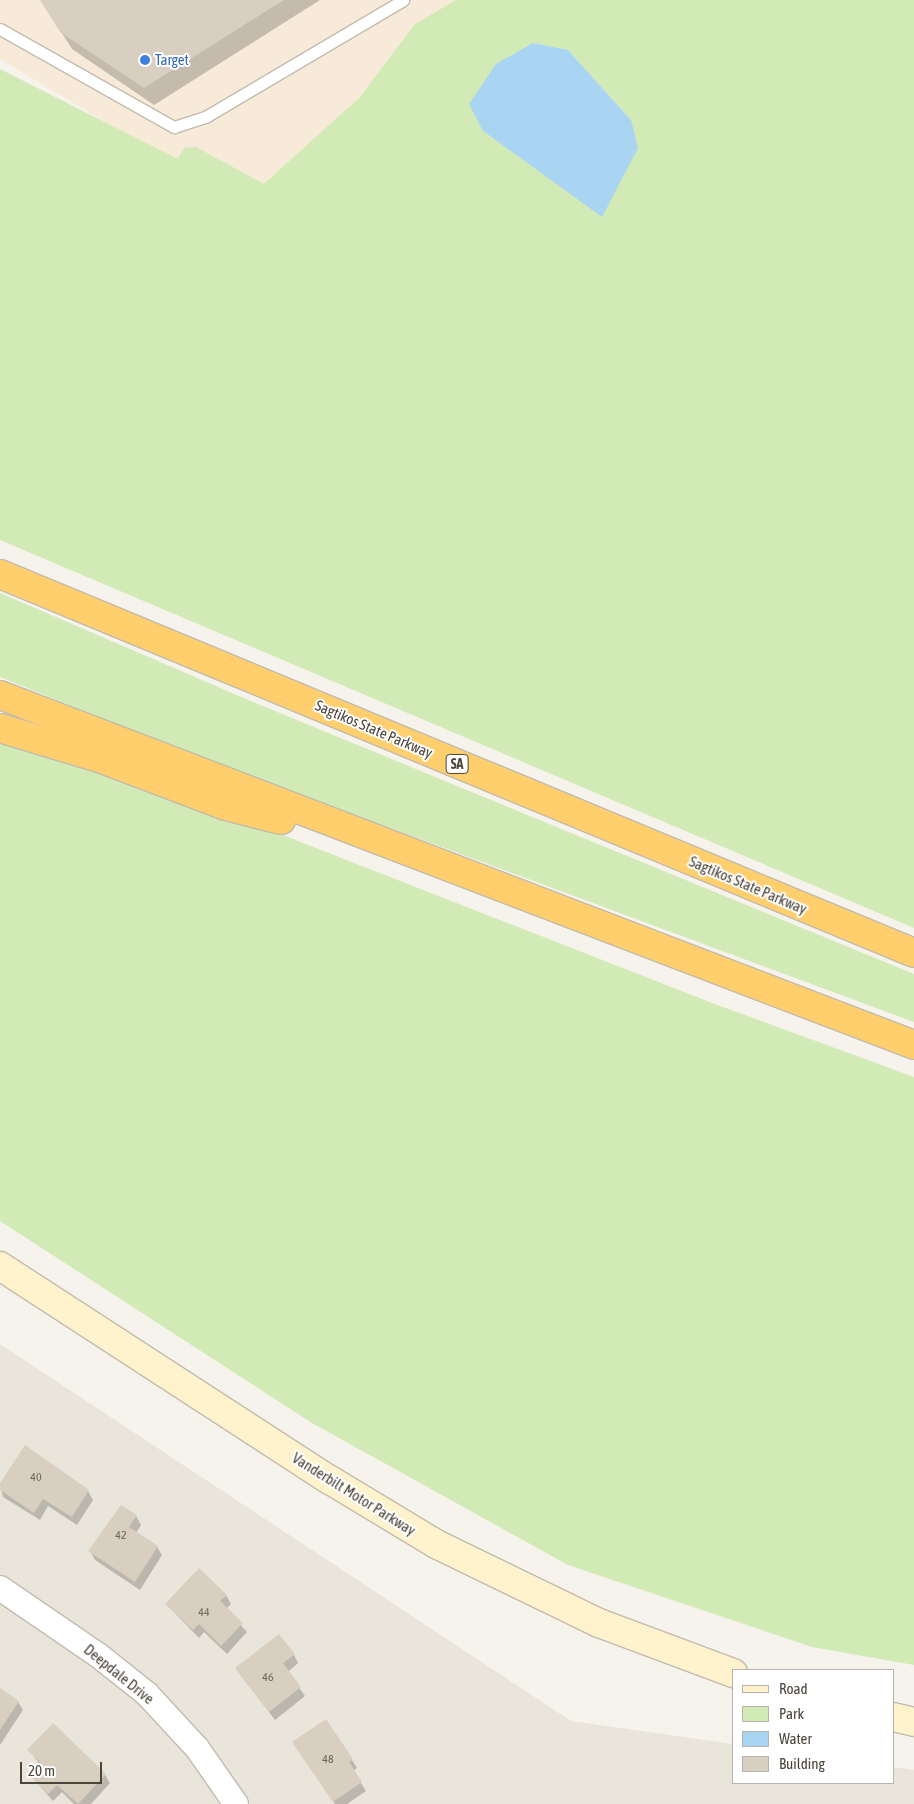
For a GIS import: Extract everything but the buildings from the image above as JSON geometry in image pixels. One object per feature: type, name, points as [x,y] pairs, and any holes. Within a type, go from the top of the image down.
[{"type":"highway","name":"Sagtikos State Parkway","points":[[0,574],[914,954]]},
{"type":"highway","points":[[0,695],[914,1045]]},
{"type":"highway","points":[[0,728],[99,758],[226,806],[410,852]]},
{"type":"main road","name":"Vanderbilt Motor Parkway","points":[[0,1266],[330,1480],[428,1539],[599,1623],[732,1673]]},
{"type":"main road","points":[[894,1717],[914,1722]]},
{"type":"street","name":"Deepdale Drive","points":[[0,1588],[98,1655],[147,1694],[197,1748],[236,1804]]},
{"type":"lane","points":[[0,29],[174,127],[207,116],[403,0]]},
{"type":"shaded area","points":[[0,0],[458,0],[271,221],[0,59]]},
{"type":"shaded area","points":[[0,1344],[571,1721],[732,1744],[732,1784],[894,1784],[894,1767],[914,1770],[914,1804],[0,1804]]},
{"type":"green space","points":[[456,0],[914,0],[914,928],[0,540],[0,69],[178,159],[184,148],[196,147],[264,184],[360,97],[415,24]],"holes":[[[533,43],[568,50],[631,120],[617,185],[602,216],[483,131]]]},
{"type":"green space","points":[[0,593],[258,704],[914,974],[914,1022],[196,756],[0,677]]},
{"type":"green space","points":[[0,740],[191,799],[712,1003],[914,1077],[914,1665],[812,1647],[568,1565],[312,1423],[0,1221]]},
{"type":"water","points":[[533,43],[568,50],[631,120],[638,148],[602,217],[483,131],[469,104],[496,64]]},
{"type":"place","name":"Target","points":[[145,60]]}]
